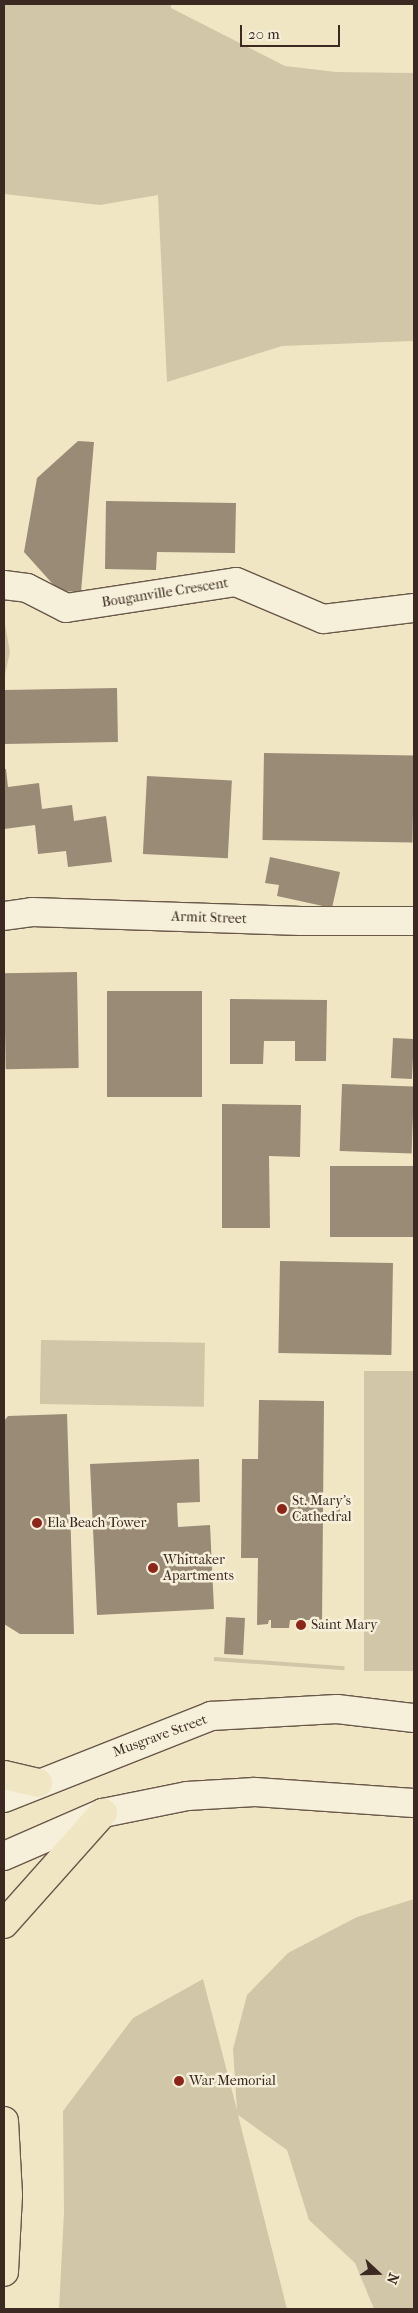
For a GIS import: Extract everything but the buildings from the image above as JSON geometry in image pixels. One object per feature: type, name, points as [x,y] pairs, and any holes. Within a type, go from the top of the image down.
[{"type":"highway","points":[[4,1775],[38,1783]]},
{"type":"highway","points":[[4,1924],[103,1813]]},
{"type":"highway","points":[[4,2121],[8,2195],[4,2272]]},
{"type":"street","name":"Bouganville Crescent","points":[[4,585],[27,588],[66,608],[236,582],[323,619],[414,608]]},
{"type":"street","name":"Armit Street","points":[[4,916],[32,912],[301,921],[414,921]]},
{"type":"street","name":"Musgrave Street","points":[[4,1798],[211,1716],[337,1709],[414,1718]]},
{"type":"street","points":[[4,1856],[103,1813],[187,1796],[256,1792],[414,1803]]},
{"type":"shaded area","points":[[4,4],[171,4],[171,8],[285,66],[336,72],[414,73],[414,341],[282,346],[167,382],[158,195],[100,205],[4,194]]},
{"type":"shaded area","points":[[4,619],[10,652],[4,679]]},
{"type":"shaded area","points":[[41,1340],[205,1343],[204,1407],[40,1404]]},
{"type":"shaded area","points":[[364,1371],[414,1371],[414,1671],[364,1671]]},
{"type":"shaded area","points":[[214,1657],[345,1666],[344,1670],[214,1661]]},
{"type":"shaded area","points":[[414,1899],[414,2309],[374,2309],[355,2263],[309,2220],[287,2150],[238,2115],[287,2309],[59,2309],[64,2212],[63,2111],[133,2018],[203,1979],[237,2110],[233,2049],[247,1995],[288,1953],[357,1917]]},
{"type":"place","name":"St. Mary’s Cathedral","points":[[282,1509]]},
{"type":"place","name":"Ela Beach Tower","points":[[37,1523]]},
{"type":"place","name":"Whittaker Apartments","points":[[153,1568]]},
{"type":"place","name":"Saint Mary","points":[[301,1625]]},
{"type":"place","name":"War Memorial","points":[[179,2081]]}]
